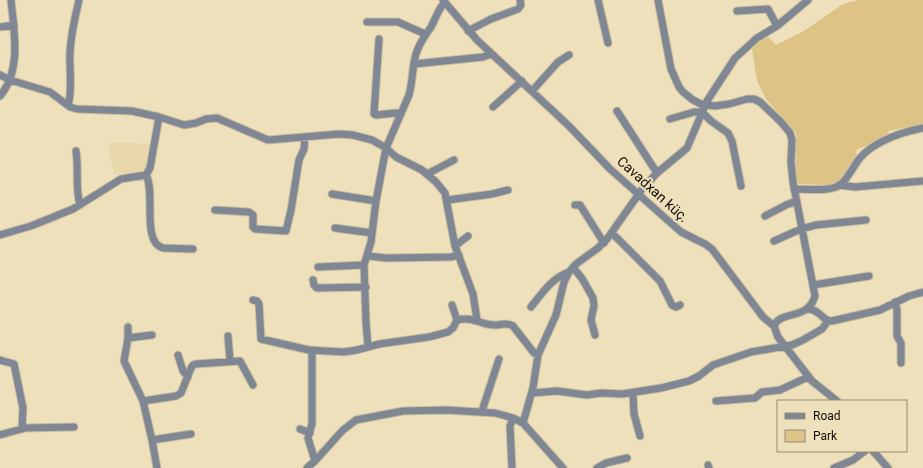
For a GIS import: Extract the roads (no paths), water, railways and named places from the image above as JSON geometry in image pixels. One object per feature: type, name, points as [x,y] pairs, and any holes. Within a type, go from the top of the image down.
[{"type":"street","points":[[0,96],[13,72],[14,25],[11,0]]},
{"type":"street","points":[[68,105],[70,97],[70,51],[79,0]]},
{"type":"street","points":[[468,31],[491,19],[518,9],[522,5],[520,0]]},
{"type":"street","points":[[598,0],[608,43]]},
{"type":"street","points":[[532,393],[557,391],[586,395],[601,393],[633,393],[689,381],[699,376],[709,367],[751,352],[786,347],[803,340],[822,329],[825,318],[815,296],[794,189],[791,136],[781,122],[760,102],[754,99],[744,99],[721,105],[705,105],[688,97],[679,87],[673,75],[667,54],[658,0]]},
{"type":"street","points":[[531,307],[551,283],[604,243],[638,194],[657,172],[687,148],[705,105],[735,58],[757,38],[777,26],[808,0]]},
{"type":"street","points":[[368,347],[364,265],[368,256],[386,148],[412,87],[414,64],[419,43],[430,29],[444,1]]},
{"type":"street","name":"Cavadxan küç.","points":[[444,1],[468,31],[491,54],[522,81],[610,169],[681,232],[712,249],[763,317],[774,326],[778,336],[808,377],[815,385],[836,400]]},
{"type":"street","points":[[737,11],[768,9],[777,26]]},
{"type":"street","points":[[367,22],[398,22],[425,34]]},
{"type":"street","points":[[0,26],[14,25]]},
{"type":"street","points":[[379,39],[374,114],[401,114]]},
{"type":"street","points":[[414,64],[483,57],[491,54]]},
{"type":"street","points":[[532,91],[558,62],[569,56]]},
{"type":"street","points":[[0,75],[10,80],[50,92],[70,107],[77,109],[132,110],[184,124],[196,123],[209,118],[217,118],[268,140],[339,134],[353,135],[372,140],[386,148],[396,157],[415,166],[427,174],[441,188],[448,200],[456,246],[473,294],[477,320]]},
{"type":"street","points":[[493,107],[522,81]]},
{"type":"street","points":[[617,111],[657,172]]},
{"type":"street","points":[[670,119],[694,112],[702,112],[711,121],[728,132],[731,137],[741,186]]},
{"type":"street","points":[[146,175],[150,168],[159,117]]},
{"type":"street","points":[[794,189],[832,188],[839,185],[861,156],[869,149],[897,135],[923,128]]},
{"type":"street","points":[[215,210],[249,212],[253,215],[253,227],[255,229],[286,231],[299,160],[305,146],[305,137]]},
{"type":"street","points":[[76,151],[78,161],[78,196],[80,205]]},
{"type":"street","points":[[427,174],[454,160]]},
{"type":"street","points":[[0,235],[37,224],[69,211],[117,180],[146,175]]},
{"type":"street","points":[[146,175],[150,183],[150,219],[152,236],[155,243],[159,247],[163,248],[193,249]]},
{"type":"street","points":[[839,185],[855,187],[923,181]]},
{"type":"street","points":[[448,200],[492,194],[508,190]]},
{"type":"street","points":[[332,194],[376,201]]},
{"type":"street","points":[[765,216],[796,201]]},
{"type":"street","points":[[575,205],[580,205],[604,243]]},
{"type":"street","points":[[774,241],[801,229],[827,224],[866,220]]},
{"type":"street","points":[[334,228],[372,233]]},
{"type":"street","points":[[612,233],[660,281],[672,305],[676,307],[680,305]]},
{"type":"street","points":[[456,246],[468,236]]},
{"type":"street","points":[[368,256],[400,258],[451,257],[459,255]]},
{"type":"street","points":[[318,267],[364,265]]},
{"type":"street","points":[[571,269],[584,280],[593,298],[594,306],[591,320],[595,335]]},
{"type":"street","points":[[523,422],[527,405],[532,393],[538,355],[556,315],[564,282],[571,269]]},
{"type":"street","points":[[813,285],[869,276]]},
{"type":"street","points":[[313,280],[314,285],[317,288],[366,287]]},
{"type":"street","points":[[774,326],[778,320],[808,309],[815,310],[825,318],[873,312],[909,296],[923,292]]},
{"type":"street","points":[[808,309],[815,296]]},
{"type":"street","points":[[253,300],[257,300],[259,304],[261,339],[312,350],[344,352],[379,344],[429,337],[448,332],[453,328],[457,320],[452,305]]},
{"type":"street","points":[[895,302],[897,310],[897,336],[901,343],[901,363]]},
{"type":"street","points":[[457,320],[477,320],[495,325],[510,324],[534,353],[538,355]]},
{"type":"street","points":[[128,327],[128,338],[124,360],[143,400],[157,468]]},
{"type":"street","points":[[128,338],[152,335]]},
{"type":"street","points":[[228,336],[230,361]]},
{"type":"street","points":[[312,350],[312,424],[308,438],[315,462]]},
{"type":"street","points":[[724,353],[726,361]]},
{"type":"street","points":[[178,355],[182,368],[188,376]]},
{"type":"street","points":[[482,411],[499,359]]},
{"type":"street","points":[[0,360],[14,364],[23,408],[22,429]]},
{"type":"street","points":[[143,400],[176,396],[181,393],[193,365],[196,364],[238,361],[242,363],[253,385]]},
{"type":"street","points":[[716,400],[755,398],[762,392],[780,390],[808,377]]},
{"type":"street","points":[[633,393],[634,414],[640,436]]},
{"type":"street","points":[[307,468],[315,462],[348,426],[361,419],[413,410],[446,410],[482,411],[513,418],[523,422],[550,455],[563,468]]},
{"type":"street","points":[[512,468],[510,426],[513,418]]},
{"type":"street","points":[[0,435],[22,429],[74,427]]},
{"type":"street","points":[[300,429],[310,433]]},
{"type":"street","points":[[152,440],[191,434]]},
{"type":"street","points":[[834,468],[854,460],[864,452]]},
{"type":"street","points":[[874,452],[888,468]]},
{"type":"street","points":[[597,468],[606,463],[627,458]]}]
